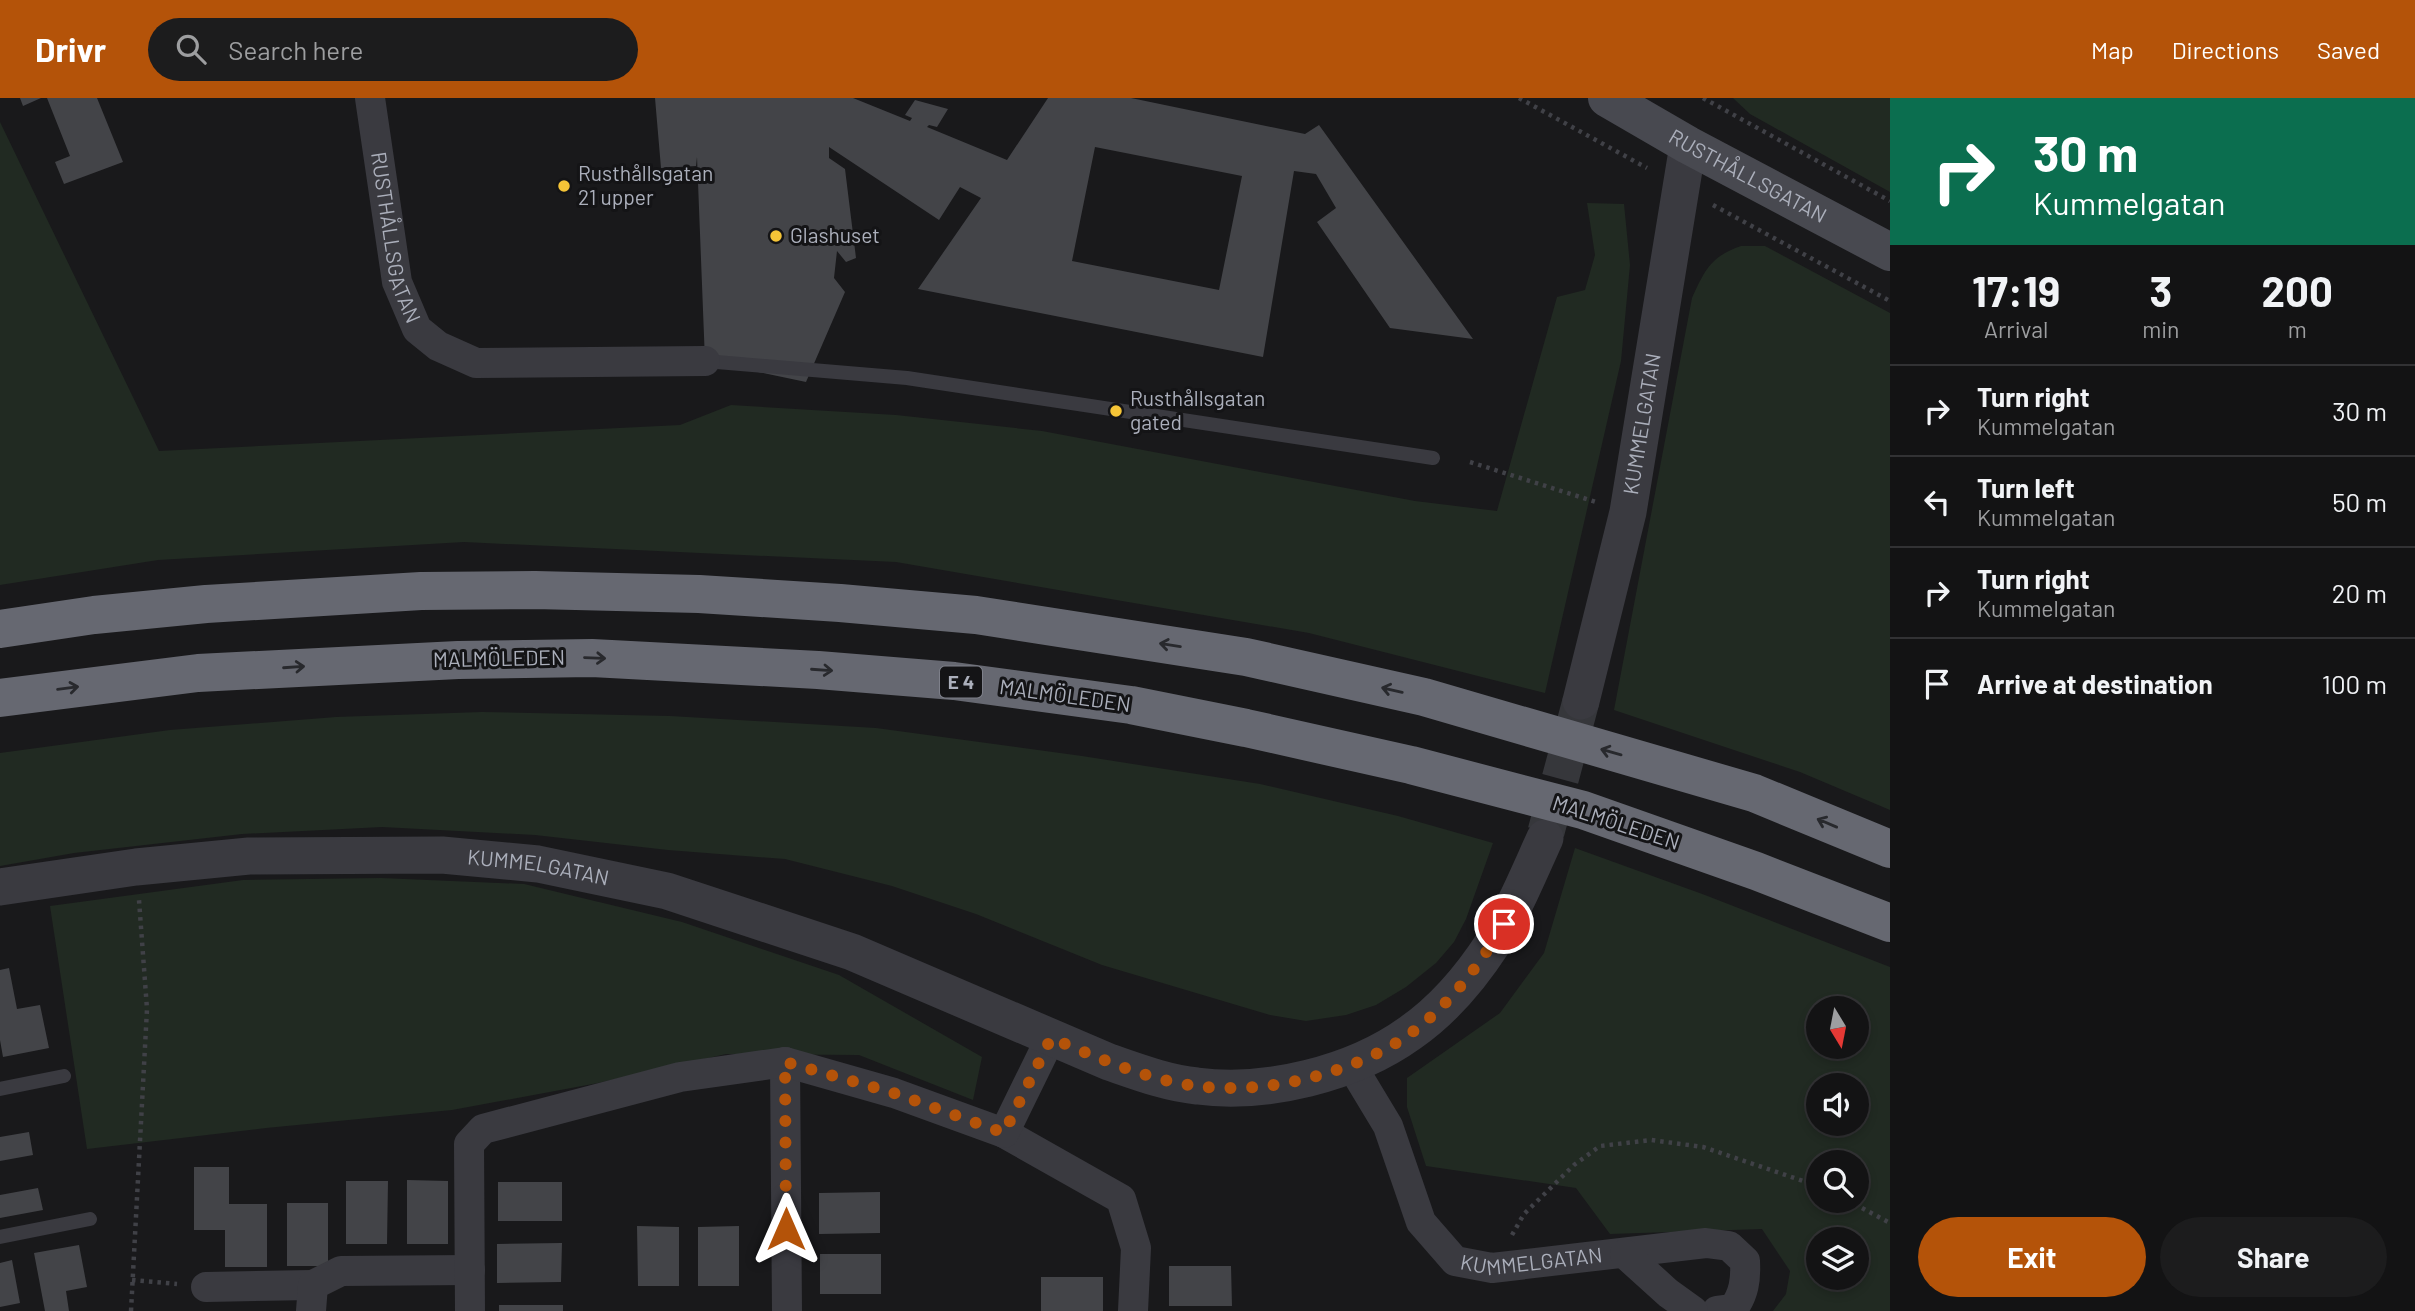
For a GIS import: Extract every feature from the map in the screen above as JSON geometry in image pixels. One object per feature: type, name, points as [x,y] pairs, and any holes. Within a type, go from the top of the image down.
[{"type":"highway","points":[[0,629],[94,615],[206,604],[421,591],[485,590],[699,594],[976,615],[1246,657],[1424,697],[1754,793],[1890,849]]},
{"type":"highway","name":"MALMÖLEDEN","points":[[0,698],[198,673],[458,660],[592,658],[818,670],[954,681],[1131,705],[1410,765],[1583,810],[1756,871],[1890,923]]},
{"type":"main road","name":"RUSTHÅLLSGATAN","points":[[1607,98],[1688,145],[1890,252]]},
{"type":"street","name":"RUSTHÅLLSGATAN","points":[[370,98],[397,282],[417,329],[439,346],[476,363],[705,361]]},
{"type":"street","name":"KUMMELGATAN","points":[[1581,701],[1628,512],[1688,145]]},
{"type":"street","name":"KUMMELGATAN","points":[[0,887],[136,867],[249,856],[442,855],[538,864],[667,891],[852,952],[1130,1069],[1195,1086],[1234,1089],[1270,1086],[1315,1076],[1350,1063],[1409,1034],[1438,1011],[1493,943],[1515,905],[1545,838]]},
{"type":"street","points":[[1004,1133],[1051,1038]]},
{"type":"street","points":[[785,1062],[787,1311]]},
{"type":"street","points":[[470,1311],[469,1144],[483,1129],[680,1077],[785,1062],[894,1093],[1004,1133],[1121,1199],[1136,1248],[1133,1311]]},
{"type":"street","name":"KUMMELGATAN","points":[[1350,1063],[1388,1126],[1421,1222],[1455,1261],[1492,1268],[1706,1243],[1729,1246],[1745,1261],[1746,1279],[1741,1297],[1733,1309],[1717,1311]]},
{"type":"street","name":"KUMMELGATAN","points":[[1625,1254],[1668,1293],[1693,1311]]},
{"type":"street","points":[[206,1287],[312,1298],[341,1271],[470,1270]]},
{"type":"lane","points":[[705,361],[907,378],[1433,458]]},
{"type":"lane","points":[[0,1090],[64,1076]]},
{"type":"lane","points":[[0,1237],[90,1219]]},
{"type":"path","points":[[1703,98],[1890,201]]},
{"type":"path","points":[[1470,462],[1628,512]]},
{"type":"path","points":[[131,1311],[147,1009],[136,867]]},
{"type":"path","points":[[1492,1268],[1524,1214],[1574,1165],[1600,1146],[1651,1140],[1703,1147],[1806,1180]]},
{"type":"path","points":[[1869,1212],[1890,1223]]},
{"type":"path","points":[[132,1280],[206,1287]]},
{"type":"shaded area","points":[[1733,98],[1890,98],[1890,192],[1750,114]]},
{"type":"shaded area","points":[[0,122],[159,451],[680,425],[731,405],[896,415],[1042,431],[1415,501],[1497,511],[1557,297],[1585,290],[1595,255],[1587,203],[1624,204],[1630,265],[1621,361],[1545,693],[1309,633],[896,562],[464,542],[158,560],[0,585]]},
{"type":"shaded area","points":[[1741,246],[1765,246],[1890,313],[1890,810],[1800,772],[1614,710],[1692,298],[1715,260]]},
{"type":"shaded area","points":[[482,712],[670,716],[876,728],[1260,784],[1398,816],[1493,843],[1466,919],[1454,942],[1436,963],[1406,987],[1376,1005],[1346,1015],[1306,1021],[1270,1015],[1102,965],[976,914],[892,886],[785,859],[668,850],[535,835],[382,827],[242,834],[74,853],[0,866],[0,753],[170,730],[336,717]]},
{"type":"shaded area","points":[[1575,848],[1890,967],[1890,1311],[1773,1311],[1786,1294],[1790,1271],[1762,1229],[1610,1234],[1576,1188],[1426,1166],[1407,1107],[1407,1078],[1500,1013],[1544,953]]},
{"type":"shaded area","points":[[381,878],[524,884],[682,922],[839,975],[982,1057],[973,1100],[859,1055],[726,1054],[598,1083],[452,1110],[87,1149],[50,906],[243,880]]},
{"type":"building","points":[[20,98],[41,98],[23,106]]},
{"type":"building","points":[[47,98],[97,98],[123,162],[64,184],[55,162],[70,156]]},
{"type":"building","name":"Glashuset","points":[[655,98],[853,98],[910,121],[912,118],[905,115],[915,100],[948,109],[937,127],[927,127],[1007,160],[1048,98],[1131,98],[1305,134],[1319,125],[1473,339],[1390,328],[1317,222],[1336,208],[1316,174],[1294,171],[1263,357],[918,289],[981,198],[960,187],[939,220],[829,147],[829,158],[845,169],[856,258],[846,262],[837,251],[834,278],[845,292],[806,382],[705,361],[697,157],[696,166],[661,168]],"holes":[[[1095,147],[1242,176],[1219,290],[1072,261]]]},
{"type":"building","points":[[9,968],[17,1009],[40,1005],[49,1048],[3,1057],[0,1040],[0,970]]},
{"type":"building","points":[[29,1132],[33,1155],[0,1161],[0,1137]]},
{"type":"building","points":[[194,1167],[229,1167],[229,1204],[267,1204],[267,1267],[225,1267],[225,1230],[194,1230]]},
{"type":"building","points":[[407,1180],[448,1181],[448,1244],[407,1244]]},
{"type":"building","points":[[346,1181],[388,1181],[387,1244],[346,1244]]},
{"type":"building","points":[[498,1182],[562,1182],[562,1221],[498,1221]]},
{"type":"building","points":[[38,1188],[43,1210],[0,1218],[0,1195]]},
{"type":"building","points":[[880,1192],[880,1233],[819,1234],[819,1193]]},
{"type":"building","points":[[287,1203],[328,1203],[328,1266],[287,1266]]},
{"type":"building","points":[[637,1226],[679,1227],[679,1286],[638,1286]]},
{"type":"building","points":[[739,1226],[739,1286],[698,1286],[698,1227]]},
{"type":"building","points":[[562,1243],[561,1282],[497,1283],[497,1244]]},
{"type":"building","points":[[79,1245],[87,1287],[66,1291],[69,1311],[45,1311],[34,1253]]},
{"type":"building","points":[[820,1254],[881,1254],[881,1294],[820,1294]]},
{"type":"building","points":[[12,1260],[20,1303],[0,1307],[0,1263]]},
{"type":"building","points":[[1169,1266],[1231,1266],[1232,1306],[1169,1306]]},
{"type":"building","points":[[1041,1277],[1103,1277],[1103,1311],[1041,1311]]},
{"type":"building","points":[[499,1305],[563,1305],[563,1311],[499,1311]]},
{"type":"tunnel","points":[[1546,832],[1581,701]]},
{"type":"place","name":"Rusthållsgatan 21 upper","points":[[564,186]]},
{"type":"place","name":"Glashuset","points":[[776,236]]},
{"type":"place","name":"Rusthållsgatan gated","points":[[1116,411]]},
{"type":"route","points":[[786,1229],[785,1062],[894,1093],[1004,1133],[1051,1038],[1152,1077],[1195,1086],[1234,1089],[1270,1086],[1315,1076],[1350,1063],[1378,1052],[1409,1034],[1438,1011],[1493,943],[1504,924]]}]
